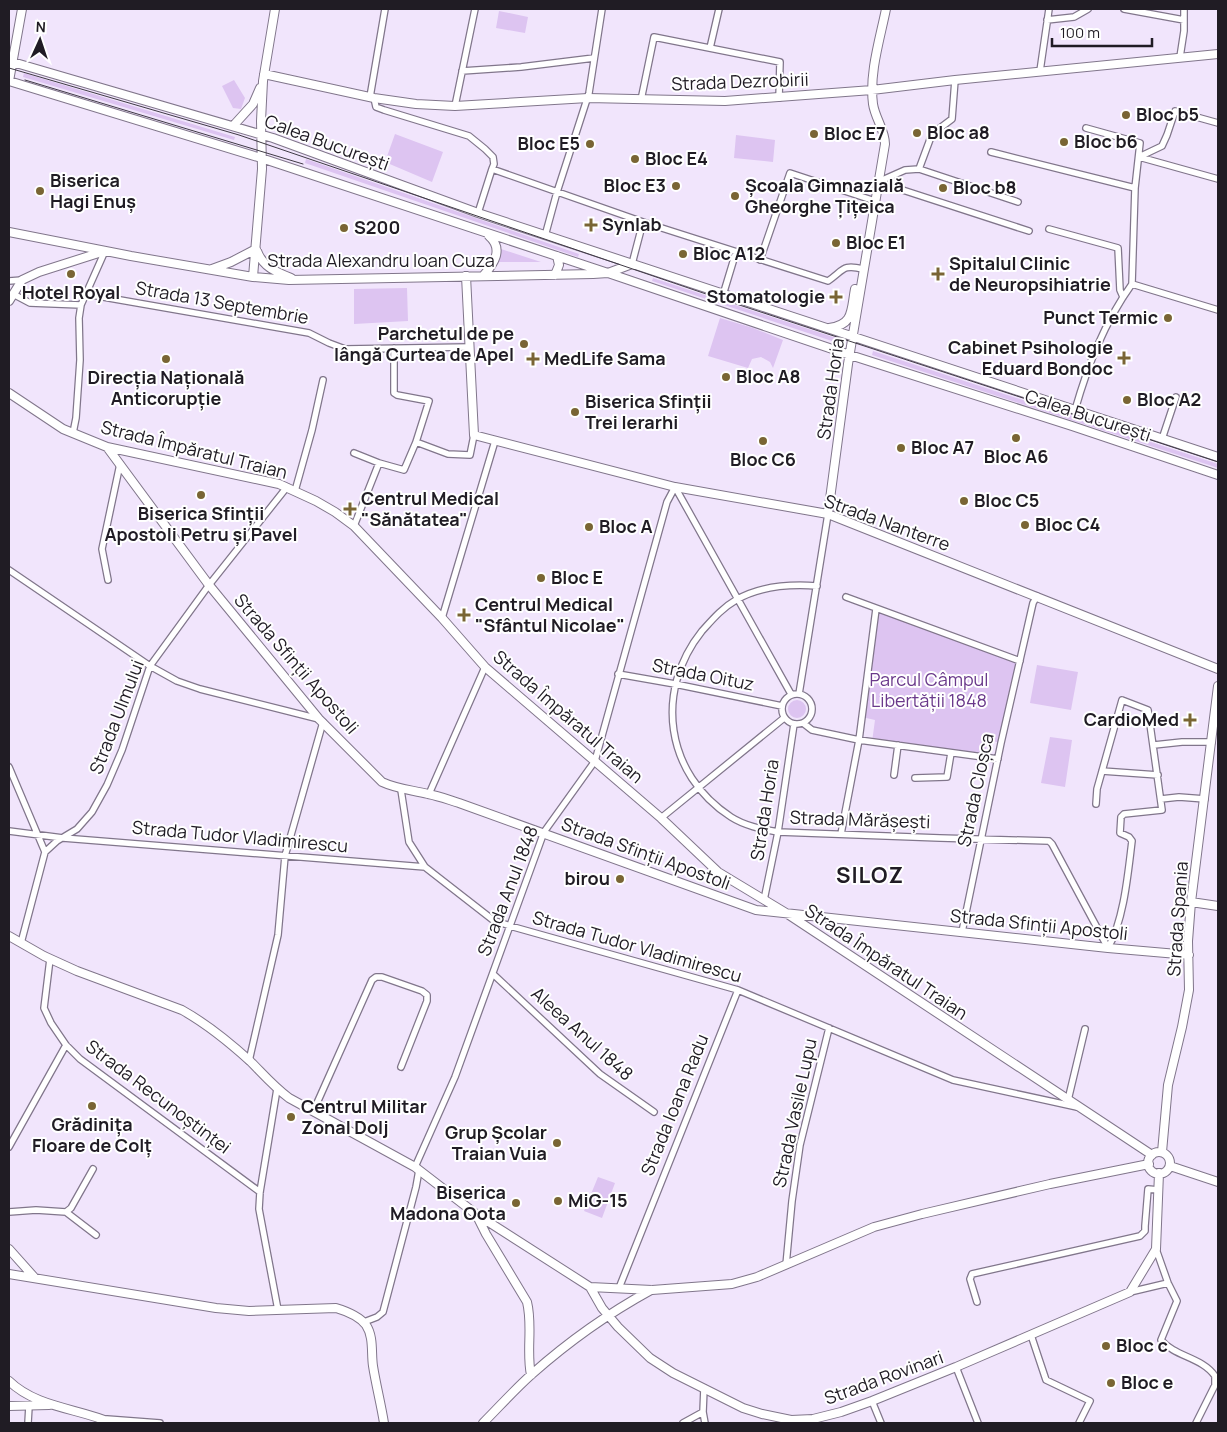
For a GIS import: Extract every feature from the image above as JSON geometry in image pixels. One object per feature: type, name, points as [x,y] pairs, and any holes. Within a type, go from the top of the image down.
[{"type":"street","points":[[9,82],[10,61],[22,9]]},
{"type":"street","points":[[253,277],[261,158],[263,78],[275,9]]},
{"type":"street","points":[[385,9],[372,97],[376,107],[469,136],[493,157],[494,164],[478,213]]},
{"type":"street","points":[[455,106],[475,9]]},
{"type":"street","points":[[546,236],[557,192],[588,98],[602,9]]},
{"type":"street","points":[[710,48],[718,9]]},
{"type":"street","name":"Strada Horia","points":[[799,694],[828,514],[863,270],[885,139],[875,114],[872,90],[886,9]]},
{"type":"street","points":[[1040,71],[1049,9]]},
{"type":"street","points":[[1047,20],[1074,17],[1088,9]]},
{"type":"street","points":[[1124,9],[1184,20]]},
{"type":"street","points":[[1180,57],[1184,9]]},
{"type":"street","points":[[640,100],[654,37],[780,62],[779,98]]},
{"type":"street","name":"Strada Dezrobirii","points":[[263,78],[416,104],[455,106],[588,98],[725,102],[872,90],[1040,71],[1218,54]]},
{"type":"street","points":[[462,71],[521,67],[594,58]]},
{"type":"street","name":"Calea București","points":[[10,61],[261,134],[546,236],[1218,457]]},
{"type":"street","points":[[234,126],[253,104],[263,78]]},
{"type":"street","points":[[919,169],[932,134],[952,119],[955,80]]},
{"type":"street","name":"Calea București","points":[[9,82],[261,158],[850,355],[1218,475]]},
{"type":"street","points":[[1139,157],[1162,146],[1167,136],[1174,110],[1218,123]]},
{"type":"street","points":[[1075,410],[1087,368],[1113,312],[1132,284],[1135,188],[1140,143],[1086,128]]},
{"type":"street","points":[[991,152],[1135,188]]},
{"type":"street","points":[[1139,157],[1218,179]]},
{"type":"street","points":[[492,169],[643,222],[828,281],[845,267],[852,266],[863,270],[858,276],[848,320],[844,325],[826,328]]},
{"type":"street","points":[[878,182],[904,170],[919,169],[1018,202]]},
{"type":"street","points":[[760,260],[790,173],[875,201]]},
{"type":"street","points":[[878,182],[1029,231]]},
{"type":"street","points":[[608,273],[632,264],[643,222]]},
{"type":"street","points":[[1049,229],[1118,248],[1120,290],[1123,297]]},
{"type":"street","name":"Strada Alexandru Ioan Cuza","points":[[9,232],[253,277],[297,280],[608,273]]},
{"type":"street","points":[[483,276],[495,260],[497,249],[494,241],[485,233]]},
{"type":"street","points":[[211,269],[231,262],[256,249]]},
{"type":"street","points":[[256,249],[260,260],[269,268],[297,280]]},
{"type":"street","points":[[582,264],[587,249]]},
{"type":"street","points":[[9,281],[22,280],[39,272],[105,251]]},
{"type":"street","points":[[73,433],[76,418],[80,360],[81,305],[105,251]]},
{"type":"street","points":[[723,295],[736,252]]},
{"type":"street","points":[[556,274],[559,265],[557,256]]},
{"type":"street","points":[[416,442],[448,454],[470,455],[474,435],[466,276]]},
{"type":"street","points":[[22,280],[11,298],[30,303],[81,305]]},
{"type":"street","points":[[1132,284],[1218,310]]},
{"type":"street","name":"Strada 13 Septembrie","points":[[86,294],[309,333],[345,349],[469,346]]},
{"type":"street","points":[[354,453],[404,470],[416,442],[429,401],[394,393],[394,348]]},
{"type":"street","points":[[295,491],[312,430],[323,380]]},
{"type":"street","name":"Strada Împăratul Traian","points":[[9,393],[33,410],[73,433],[107,447],[268,481],[287,487],[335,512],[354,526],[442,618],[485,667],[661,818],[718,872],[786,913],[1152,1155]]},
{"type":"street","points":[[1162,439],[1176,397]]},
{"type":"street","name":"Strada Nanterre","points":[[474,435],[675,487],[828,514],[1218,669]]},
{"type":"street","points":[[442,618],[495,441]]},
{"type":"street","name":"Strada Sfinții Apostoli","points":[[107,447],[209,585],[321,721],[382,782],[401,790],[429,794],[544,832],[756,910],[1189,955]]},
{"type":"street","points":[[354,526],[379,463]]},
{"type":"street","points":[[108,580],[102,549],[120,464]]},
{"type":"street","name":"Strada Ulmului","points":[[46,852],[82,823],[100,800],[122,750],[150,666],[209,585],[287,487]]},
{"type":"street","points":[[675,487],[791,694]]},
{"type":"street","name":"Strada Anul 1848","points":[[364,1322],[377,1317],[383,1312],[416,1187],[417,1169],[455,1077],[544,832],[595,761],[667,502],[675,487]]},
{"type":"street","points":[[9,570],[150,666],[177,681],[200,689],[321,721],[285,856],[278,936],[249,1061]]},
{"type":"street","name":"Strada Mărășești","points":[[817,586],[784,586],[751,593],[737,600],[710,621],[689,648],[675,684],[671,711],[675,740],[683,760],[699,787],[716,806],[732,818],[758,828],[778,832],[1049,840],[1108,948]]},
{"type":"street","name":"Strada Cloșca","points":[[962,932],[980,839],[1020,661],[1037,596]]},
{"type":"street","points":[[846,597],[1020,661]]},
{"type":"street","points":[[841,834],[860,740],[876,609]]},
{"type":"street","points":[[429,794],[485,667]]},
{"type":"street","name":"Strada Oituz","points":[[618,674],[782,706]]},
{"type":"street","name":"Strada Spania","points":[[1162,1152],[1168,1085],[1189,990],[1188,941],[1191,902],[1218,686]]},
{"type":"street","points":[[791,694],[799,694],[808,698],[812,707],[810,716],[803,723],[794,724],[784,718],[782,706],[791,694]]},
{"type":"street","points":[[1096,804],[1097,789],[1122,700],[1148,710],[1162,810],[1124,814],[1121,817],[1120,833],[1129,836],[1132,841],[1127,881],[1116,929],[1108,948]]},
{"type":"street","points":[[661,818],[784,718]]},
{"type":"street","points":[[803,723],[812,730],[860,740],[998,759]]},
{"type":"street","name":"Strada Horia","points":[[764,900],[778,832],[794,724]]},
{"type":"street","points":[[1154,745],[1182,742],[1212,742]]},
{"type":"street","points":[[894,775],[898,746]]},
{"type":"street","points":[[915,778],[947,776],[951,753]]},
{"type":"street","points":[[9,767],[46,852],[21,943]]},
{"type":"street","points":[[1102,771],[1158,775]]},
{"type":"street","points":[[401,790],[409,842],[425,866]]},
{"type":"street","points":[[1161,799],[1179,797],[1205,799]]},
{"type":"street","name":"Strada Tudor Vladimirescu","points":[[9,831],[63,838],[425,866],[493,920],[738,990],[953,1080],[1079,1107]]},
{"type":"street","points":[[1191,902],[1218,906]]},
{"type":"street","name":"Strada Rovinari","points":[[9,936],[50,959],[182,1010],[212,1029],[249,1061],[277,1089],[313,1112],[417,1169],[476,1214],[590,1287],[609,1316],[650,1358],[673,1373],[744,1408],[762,1414],[791,1420],[813,1419],[872,1402],[1130,1292],[1168,1283]]},
{"type":"street","name":"Strada Recunoștinței","points":[[50,959],[44,1008],[51,1023],[66,1045],[80,1059],[260,1192]]},
{"type":"street","name":"Aleea Anul 1848","points":[[493,974],[600,1074],[654,1112]]},
{"type":"street","points":[[313,1112],[372,980],[376,977],[382,977],[422,991],[427,995],[427,1001],[401,1067]]},
{"type":"street","name":"Strada Ioana Radu","points":[[619,1288],[738,990]]},
{"type":"street","name":"Strada Vasile Lupu","points":[[786,1265],[800,1145],[829,1028]]},
{"type":"street","points":[[1068,1100],[1085,1029]]},
{"type":"street","points":[[9,1147],[66,1045]]},
{"type":"street","points":[[277,1089],[260,1192],[259,1209],[278,1310]]},
{"type":"street","points":[[1156,1152],[1162,1152],[1168,1156],[1170,1166],[1166,1171],[1159,1173],[1151,1170],[1149,1164],[1152,1155],[1156,1152]]},
{"type":"street","points":[[590,1287],[652,1290],[732,1284],[757,1277],[874,1227],[1050,1184],[1149,1164]]},
{"type":"street","points":[[1170,1166],[1218,1182]]},
{"type":"street","points":[[66,1212],[71,1208],[93,1170]]},
{"type":"street","points":[[1159,1173],[1156,1249],[1168,1283],[1177,1300],[1160,1340],[1166,1346],[1207,1367],[1215,1376],[1215,1385],[1196,1423]]},
{"type":"street","points":[[977,1302],[970,1278],[972,1274],[1140,1236],[1145,1231],[1148,1189],[1159,1190]]},
{"type":"street","points":[[9,1212],[36,1210],[66,1212],[96,1235]]},
{"type":"street","points":[[476,1214],[527,1302],[530,1313],[529,1365],[531,1375]]},
{"type":"street","points":[[9,1249],[34,1277]]},
{"type":"street","points":[[1130,1292],[1156,1249]]},
{"type":"street","points":[[9,1274],[216,1308],[249,1311],[336,1308],[348,1312],[364,1322],[371,1336],[372,1364],[384,1423]]},
{"type":"street","points":[[483,1423],[531,1375],[572,1342],[609,1316],[652,1290]]},
{"type":"street","points":[[1031,1335],[1046,1380],[1090,1401],[1080,1423]]},
{"type":"street","points":[[956,1367],[978,1423]]},
{"type":"street","points":[[9,1381],[20,1390],[50,1405],[92,1419],[160,1423]]},
{"type":"street","points":[[704,1388],[703,1412],[706,1423]]},
{"type":"street","points":[[872,1402],[881,1423]]},
{"type":"street","points":[[9,1406],[50,1405]]},
{"type":"street","points":[[28,1423],[29,1406]]},
{"type":"street","points":[[683,1423],[703,1412]]},
{"type":"street","points":[[102,1419],[112,1423]]},
{"type":"green space","points":[[499,11],[528,17],[525,33],[496,28]]},
{"type":"green space","points":[[24,73],[235,137],[234,140],[23,77]]},
{"type":"green space","points":[[234,80],[245,98],[241,109],[233,108],[222,86]]},
{"type":"green space","points":[[395,134],[443,152],[432,182],[385,162]]},
{"type":"green space","points":[[736,135],[775,140],[773,162],[734,158]]},
{"type":"green space","points":[[306,159],[579,254],[578,257],[305,163]]},
{"type":"green space","points":[[501,249],[541,262],[498,262]]},
{"type":"green space","points":[[653,278],[836,338],[835,342],[652,281]]},
{"type":"green space","points":[[407,288],[408,321],[354,324],[354,289]]},
{"type":"green space","points":[[720,318],[783,340],[773,368],[770,362],[761,357],[752,359],[748,368],[708,356]]},
{"type":"green space","points":[[873,351],[1218,464],[1218,468],[872,355]]},
{"type":"green space","name":"Parcul Câmpul Libertății 1848","points":[[876,609],[1020,661],[1001,743],[988,740],[984,758],[872,742],[875,720],[862,717]]},
{"type":"green space","points":[[1037,665],[1078,672],[1071,710],[1030,703]]},
{"type":"green space","points":[[797,700],[803,703],[806,709],[803,715],[797,718],[791,715],[788,709],[791,703]]},
{"type":"green space","points":[[1050,737],[1072,740],[1065,787],[1041,783]]},
{"type":"green space","points":[[598,1177],[615,1183],[602,1218],[584,1211]]},
{"type":"tram line","points":[[9,68],[239,135],[715,297],[1218,462]]},
{"type":"tram line","points":[[25,80],[303,164]]},
{"type":"place","name":"Bloc b5","points":[[1126,115]]},
{"type":"place","name":"Bloc a8","points":[[917,133]]},
{"type":"place","name":"Bloc E7","points":[[814,134]]},
{"type":"place","name":"Bloc b6","points":[[1064,142]]},
{"type":"place","name":"Bloc E5","points":[[590,144]]},
{"type":"place","name":"Bloc E4","points":[[635,159]]},
{"type":"place","name":"Bloc E3","points":[[676,186]]},
{"type":"place","name":"Bloc b8","points":[[943,188]]},
{"type":"place","name":"Biserica Hagi Enuș","points":[[40,191]]},
{"type":"place","name":"Școala Gimnazială Gheorghe Țițeica","points":[[735,196]]},
{"type":"place","name":"Synlab","points":[[591,225]]},
{"type":"place","name":"S200","points":[[344,228]]},
{"type":"place","name":"Bloc E1","points":[[836,243]]},
{"type":"place","name":"Bloc A12","points":[[683,254]]},
{"type":"place","name":"Hotel Royal","points":[[71,274]]},
{"type":"place","name":"Spitalul Clinic de Neuropsihiatrie","points":[[938,274]]},
{"type":"place","name":"Stomatologie","points":[[836,297]]},
{"type":"place","name":"Punct Termic","points":[[1168,318]]},
{"type":"place","name":"Parchetul de pe lângă Curtea de Apel","points":[[524,344]]},
{"type":"place","name":"Cabinet Psihologie Eduard Bondoc","points":[[1124,358]]},
{"type":"place","name":"Direcția Națională Anticorupție","points":[[166,359]]},
{"type":"place","name":"MedLife Sama","points":[[533,359]]},
{"type":"place","name":"Bloc A8","points":[[726,377]]},
{"type":"place","name":"Bloc A2","points":[[1127,400]]},
{"type":"place","name":"Biserica Sfinții Trei Ierarhi","points":[[575,412]]},
{"type":"place","name":"Bloc A6","points":[[1016,438]]},
{"type":"place","name":"Bloc C6","points":[[763,441]]},
{"type":"place","name":"Bloc A7","points":[[901,448]]},
{"type":"place","name":"Biserica Sfinții Apostoli Petru și Pavel","points":[[201,495]]},
{"type":"place","name":"Bloc C5","points":[[964,501]]},
{"type":"place","name":"Centrul Medical \"Sănătatea\"","points":[[350,509]]},
{"type":"place","name":"Bloc C4","points":[[1025,525]]},
{"type":"place","name":"Bloc A","points":[[589,527]]},
{"type":"place","name":"Bloc E","points":[[541,578]]},
{"type":"place","name":"Centrul Medical \"Sfântul Nicolae\"","points":[[464,615]]},
{"type":"place","name":"CardioMed","points":[[1190,720]]},
{"type":"place","name":"birou","points":[[620,879]]},
{"type":"place","name":"Grădinița Floare de Colț","points":[[92,1106]]},
{"type":"place","name":"Centrul Militar Zonal Dolj","points":[[291,1117]]},
{"type":"place","name":"Grup Școlar Traian Vuia","points":[[557,1143]]},
{"type":"place","name":"MiG-15","points":[[558,1201]]},
{"type":"place","name":"Biserica Madona Oota","points":[[516,1203]]},
{"type":"place","name":"Bloc c","points":[[1106,1346]]},
{"type":"place","name":"Bloc e","points":[[1111,1383]]},
{"type":"district","name":"SILOZ","points":[[870,875]]}]
